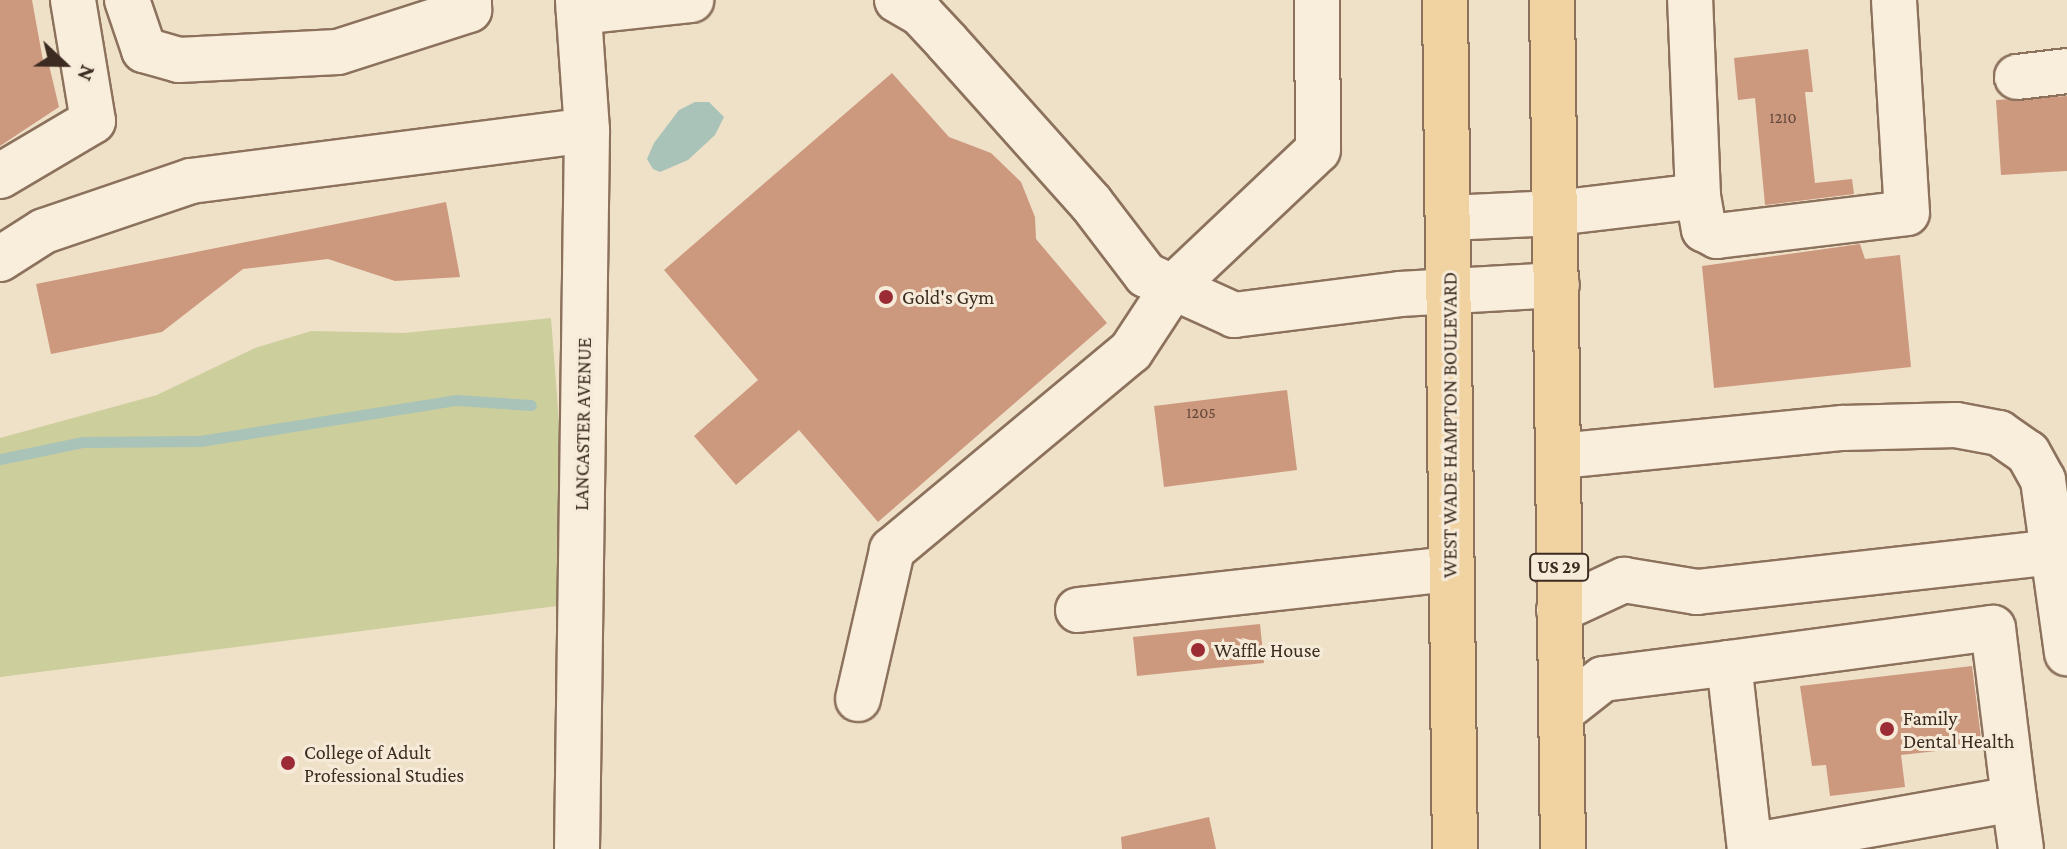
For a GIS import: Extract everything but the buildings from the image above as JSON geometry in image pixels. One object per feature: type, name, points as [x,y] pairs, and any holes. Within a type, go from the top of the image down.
[{"type":"main road","name":"WEST WADE HAMPTON BOULEVARD","points":[[1445,0],[1455,849]]},
{"type":"main road","name":"US 29","points":[[1552,0],[1563,849]]},
{"type":"street","points":[[0,176],[93,121],[73,0]]},
{"type":"street","points":[[127,0],[144,50],[179,60],[338,52],[469,10],[469,0]]},
{"type":"street","points":[[578,6],[691,0]]},
{"type":"street","points":[[897,0],[921,14],[975,73],[1091,203],[1146,275],[1234,315],[1449,291],[1557,285]]},
{"type":"street","points":[[858,699],[892,550],[1131,351],[1173,287],[1318,150],[1317,0]]},
{"type":"street","points":[[1690,0],[1698,196],[1704,229],[1717,236],[1907,213],[1894,0]]},
{"type":"street","name":"LANCASTER AVENUE","points":[[577,849],[587,130],[578,6]]},
{"type":"street","points":[[2017,77],[2067,71]]},
{"type":"street","points":[[0,259],[44,231],[191,181],[587,130]]},
{"type":"street","points":[[1448,218],[1556,213],[1698,196]]},
{"type":"street","points":[[1560,456],[1843,428],[1956,425],[1999,433],[2028,453],[2043,480],[2067,653]]},
{"type":"street","points":[[1559,610],[1624,580],[1697,592],[2053,552]]},
{"type":"street","points":[[1078,610],[1451,569]]},
{"type":"street","points":[[1561,712],[1603,679],[1993,628],[2021,849]]},
{"type":"street","points":[[1729,663],[1750,848],[2014,799]]},
{"type":"green space","points":[[551,318],[573,604],[0,677],[0,438],[157,395],[255,348],[311,331],[404,333]]},
{"type":"shaded area","points":[[695,102],[709,102],[724,117],[715,135],[688,160],[660,172],[653,169],[647,159],[654,143],[679,110]]},
{"type":"waterway","points":[[0,459],[83,442],[200,441],[457,400],[531,405]]},
{"type":"place","name":"Gold's Gym","points":[[886,297]]},
{"type":"place","name":"Waffle House","points":[[1198,650]]},
{"type":"place","name":"Family Dental Health","points":[[1887,729]]},
{"type":"place","name":"College of Adult Professional Studies","points":[[288,763]]}]
